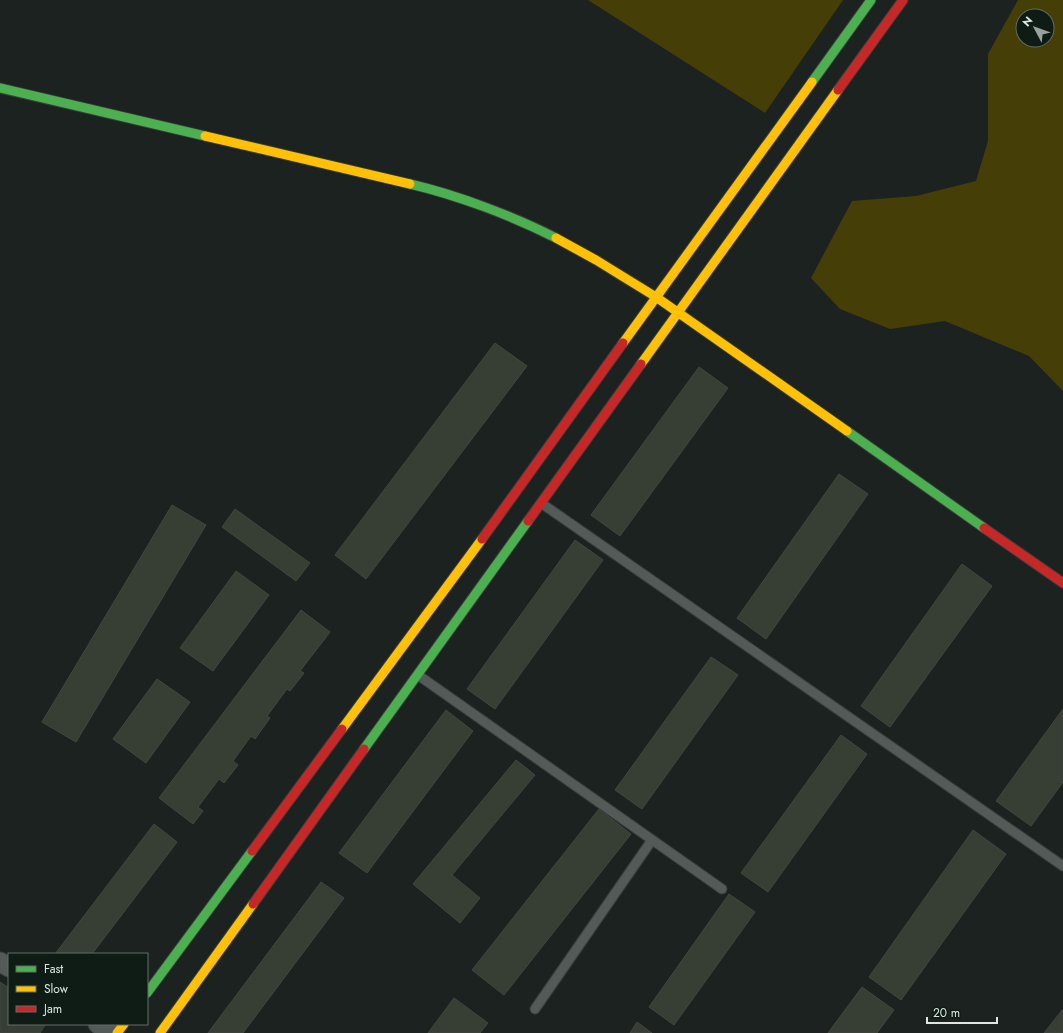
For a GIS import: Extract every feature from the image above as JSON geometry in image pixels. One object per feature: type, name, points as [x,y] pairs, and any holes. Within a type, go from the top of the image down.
[{"type":"main road","points":[[148,992],[459,571],[871,0]]},
{"type":"main road","points":[[160,1033],[902,0]]},
{"type":"main road","points":[[0,88],[414,185],[470,202],[535,228],[588,255],[656,297],[1063,584]]},
{"type":"street","points":[[100,1025],[112,1033]]},
{"type":"lane","points":[[541,504],[1063,866]]},
{"type":"lane","points":[[418,675],[722,889]]},
{"type":"lane","points":[[535,1009],[652,840]]},
{"type":"shaded area","points":[[588,0],[843,0],[765,113]]},
{"type":"shaded area","points":[[1018,0],[1063,0],[1063,391],[1029,356],[945,321],[890,329],[840,309],[811,278],[852,201],[916,196],[976,181],[988,141],[988,54]]},
{"type":"building","points":[[495,343],[527,366],[366,579],[335,555]]},
{"type":"building","points":[[699,367],[728,388],[620,536],[591,515]]},
{"type":"building","points":[[839,474],[868,494],[766,639],[737,618]]},
{"type":"building","points":[[172,505],[206,525],[76,742],[42,722]]},
{"type":"building","points":[[235,509],[310,563],[296,581],[222,527]]},
{"type":"building","points":[[575,540],[603,560],[495,709],[467,689]]},
{"type":"building","points":[[962,564],[992,586],[890,727],[861,706]]},
{"type":"building","points":[[236,571],[269,595],[213,671],[180,648]]},
{"type":"building","points":[[301,610],[330,632],[300,671],[304,673],[290,691],[287,689],[267,716],[270,718],[255,739],[251,736],[233,761],[238,765],[224,783],[219,779],[198,807],[203,811],[193,824],[159,798]]},
{"type":"building","points":[[711,657],[738,675],[642,809],[615,790]]},
{"type":"building","points":[[157,679],[190,702],[146,763],[113,739]]},
{"type":"building","points":[[1063,709],[1063,782],[1031,826],[996,801]]},
{"type":"building","points":[[446,710],[473,731],[367,873],[339,853]]},
{"type":"building","points":[[841,735],[867,754],[768,892],[741,873]]},
{"type":"building","points":[[516,760],[535,775],[452,875],[480,898],[460,923],[413,884]]},
{"type":"building","points":[[599,809],[631,834],[504,995],[472,970]]},
{"type":"building","points":[[154,824],[177,842],[93,953],[56,953]]},
{"type":"building","points":[[973,830],[1006,854],[901,1000],[869,977]]},
{"type":"building","points":[[321,882],[344,898],[243,1033],[208,1033]]},
{"type":"building","points":[[729,894],[755,912],[674,1025],[649,1007]]},
{"type":"building","points":[[0,982],[8,987],[8,1025],[45,1025],[40,1033],[0,1033]]},
{"type":"building","points":[[862,987],[894,1010],[877,1033],[828,1033]]},
{"type":"building","points":[[454,998],[488,1023],[480,1033],[428,1033]]},
{"type":"building","points":[[1063,1009],[1063,1033],[1044,1033]]},
{"type":"building","points":[[637,1022],[652,1033],[630,1033]]},
{"type":"traffic: fast","points":[[812,82],[871,0]]},
{"type":"traffic: fast","points":[[0,88],[205,136]]},
{"type":"traffic: fast","points":[[410,184],[447,194],[484,207],[522,222],[556,238]]},
{"type":"traffic: fast","points":[[847,431],[984,528]]},
{"type":"traffic: fast","points":[[364,749],[528,521]]},
{"type":"traffic: fast","points":[[148,992],[252,851]]},
{"type":"traffic: slow","points":[[623,343],[812,82]]},
{"type":"traffic: slow","points":[[641,364],[838,90]]},
{"type":"traffic: slow","points":[[205,136],[410,184]]},
{"type":"traffic: slow","points":[[556,238],[596,260],[656,297],[847,431]]},
{"type":"traffic: slow","points":[[342,729],[482,539]]},
{"type":"traffic: slow","points":[[160,1033],[253,904]]},
{"type":"traffic: slow","points":[[117,1033],[123,1025]]},
{"type":"traffic: jam","points":[[838,90],[903,0]]},
{"type":"traffic: jam","points":[[482,539],[623,343]]},
{"type":"traffic: jam","points":[[528,521],[641,364]]},
{"type":"traffic: jam","points":[[984,528],[1063,583]]},
{"type":"traffic: jam","points":[[252,851],[342,729]]},
{"type":"traffic: jam","points":[[253,904],[364,749]]}]
